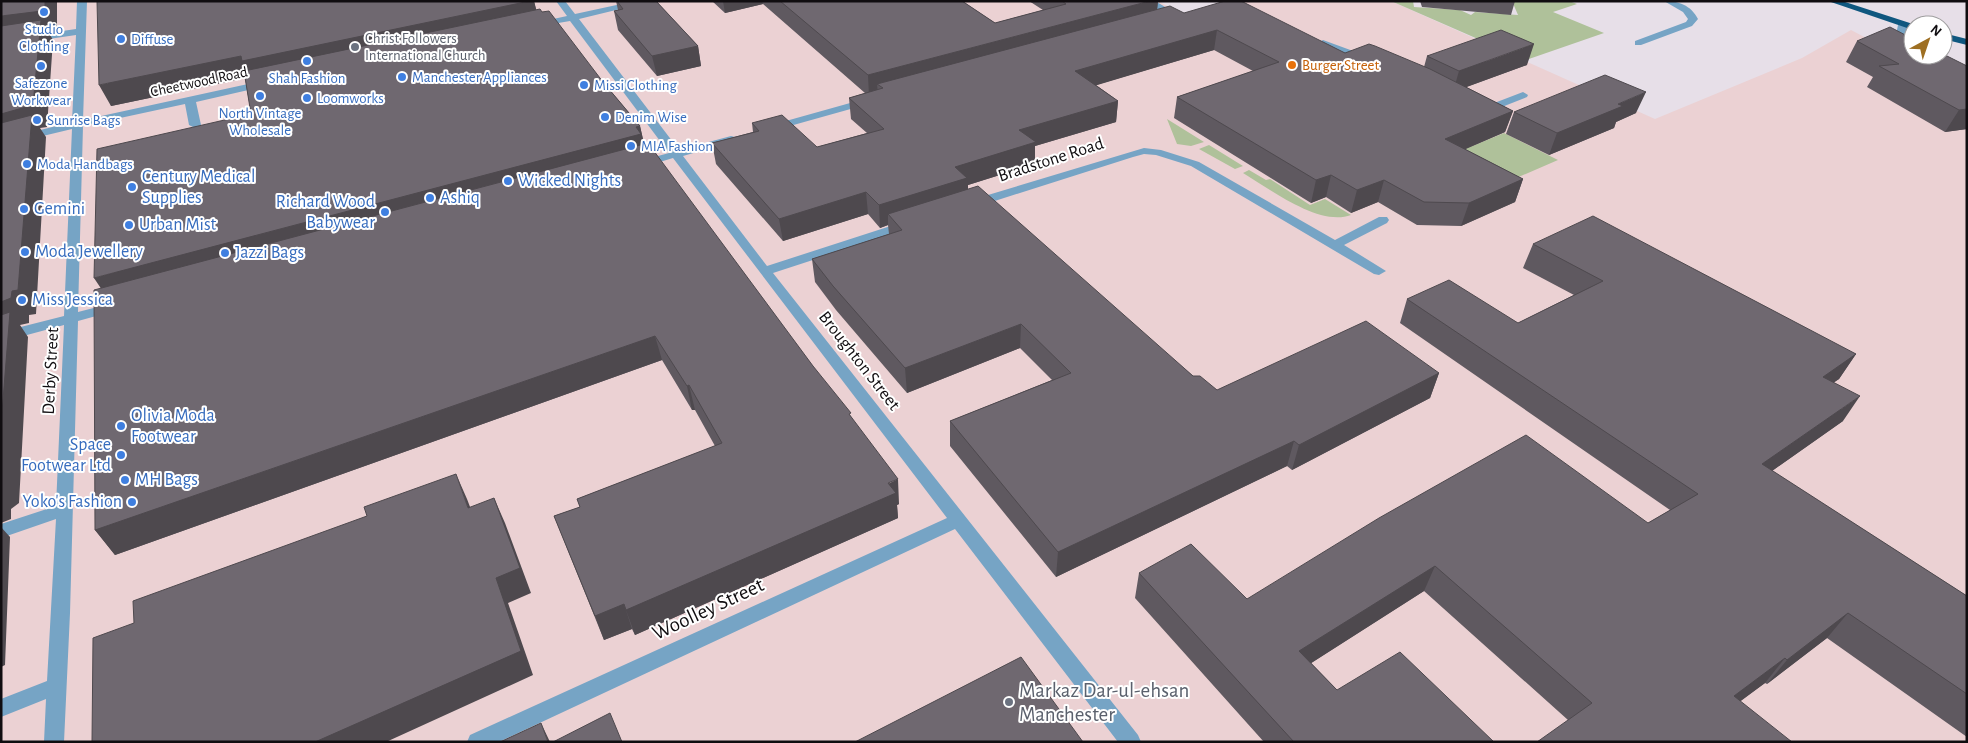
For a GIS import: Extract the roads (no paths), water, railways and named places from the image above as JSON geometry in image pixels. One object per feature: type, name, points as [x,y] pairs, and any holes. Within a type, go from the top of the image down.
[{"type":"highway","points":[[1832,1],[1903,25]]},
{"type":"highway","points":[[1953,38],[1966,40]]},
{"type":"street","name":"Derby Street","points":[[54,742],[72,318],[82,1]]},
{"type":"street","name":"Broughton Street","points":[[560,1],[765,271],[1131,742]]},
{"type":"street","points":[[527,28],[649,1]]},
{"type":"street","points":[[1148,1],[1183,17],[1162,23]]},
{"type":"street","points":[[1638,43],[1689,24],[1693,19],[1691,13],[1685,8],[1668,1]]},
{"type":"street","points":[[1903,28],[1899,30],[1903,38]]},
{"type":"street","points":[[1,43],[81,31]]},
{"type":"street","points":[[1311,37],[1337,51],[1350,52],[1375,64]]},
{"type":"street","name":"Cheetwood Road","points":[[1,143],[276,81]]},
{"type":"street","points":[[1472,108],[1481,112],[1523,95]]},
{"type":"street","points":[[624,168],[877,99]]},
{"type":"street","points":[[190,100],[195,125]]},
{"type":"street","name":"Bradstone Road","points":[[958,208],[1130,154],[1144,151],[1157,152],[1195,164],[1379,271]]},
{"type":"street","points":[[765,271],[921,220]]},
{"type":"street","points":[[1335,245],[1383,220]]},
{"type":"street","points":[[1,337],[122,304]]},
{"type":"street","points":[[1,531],[63,510]]},
{"type":"street","name":"Woolley Street","points":[[477,742],[959,520]]},
{"type":"street","points":[[1,708],[57,686]]},
{"type":"place","name":"Studio Clothing","points":[[44,12]]},
{"type":"place","name":"Diffuse","points":[[121,39]]},
{"type":"place","name":"Christ Followers International Church","points":[[355,47]]},
{"type":"place","name":"Shah Fashion","points":[[307,61]]},
{"type":"place","name":"Burger Street","points":[[1292,65]]},
{"type":"place","name":"Safezone Workwear","points":[[41,66]]},
{"type":"place","name":"Manchester Appliances","points":[[402,77]]},
{"type":"place","name":"Missi Clothing","points":[[584,85]]},
{"type":"place","name":"North Vintage Wholesale","points":[[260,96]]},
{"type":"place","name":"Loomworks","points":[[307,98]]},
{"type":"place","name":"Denim Wise","points":[[605,117]]},
{"type":"place","name":"Sunrise Bags","points":[[37,120]]},
{"type":"place","name":"MIA Fashion","points":[[631,146]]},
{"type":"place","name":"Moda Handbags","points":[[27,164]]},
{"type":"place","name":"Wicked Nights","points":[[508,181]]},
{"type":"place","name":"Century Medical Supplies","points":[[132,187]]},
{"type":"place","name":"Ashiq","points":[[430,198]]},
{"type":"place","name":"Gemini","points":[[24,209]]},
{"type":"place","name":"Richard Wood Babywear","points":[[385,212]]},
{"type":"place","name":"Urban Mist","points":[[129,225]]},
{"type":"place","name":"Moda Jewellery","points":[[25,252]]},
{"type":"place","name":"Jazzi Bags","points":[[225,253]]},
{"type":"place","name":"Miss Jessica","points":[[22,300]]},
{"type":"place","name":"Olivia Moda Footwear","points":[[121,426]]},
{"type":"place","name":"Space Footwear Ltd","points":[[121,455]]},
{"type":"place","name":"MH Bags","points":[[125,480]]},
{"type":"place","name":"Yoko's Fashion","points":[[132,502]]},
{"type":"place","name":"Markaz Dar-ul-ehsan Manchester","points":[[1009,702]]}]
